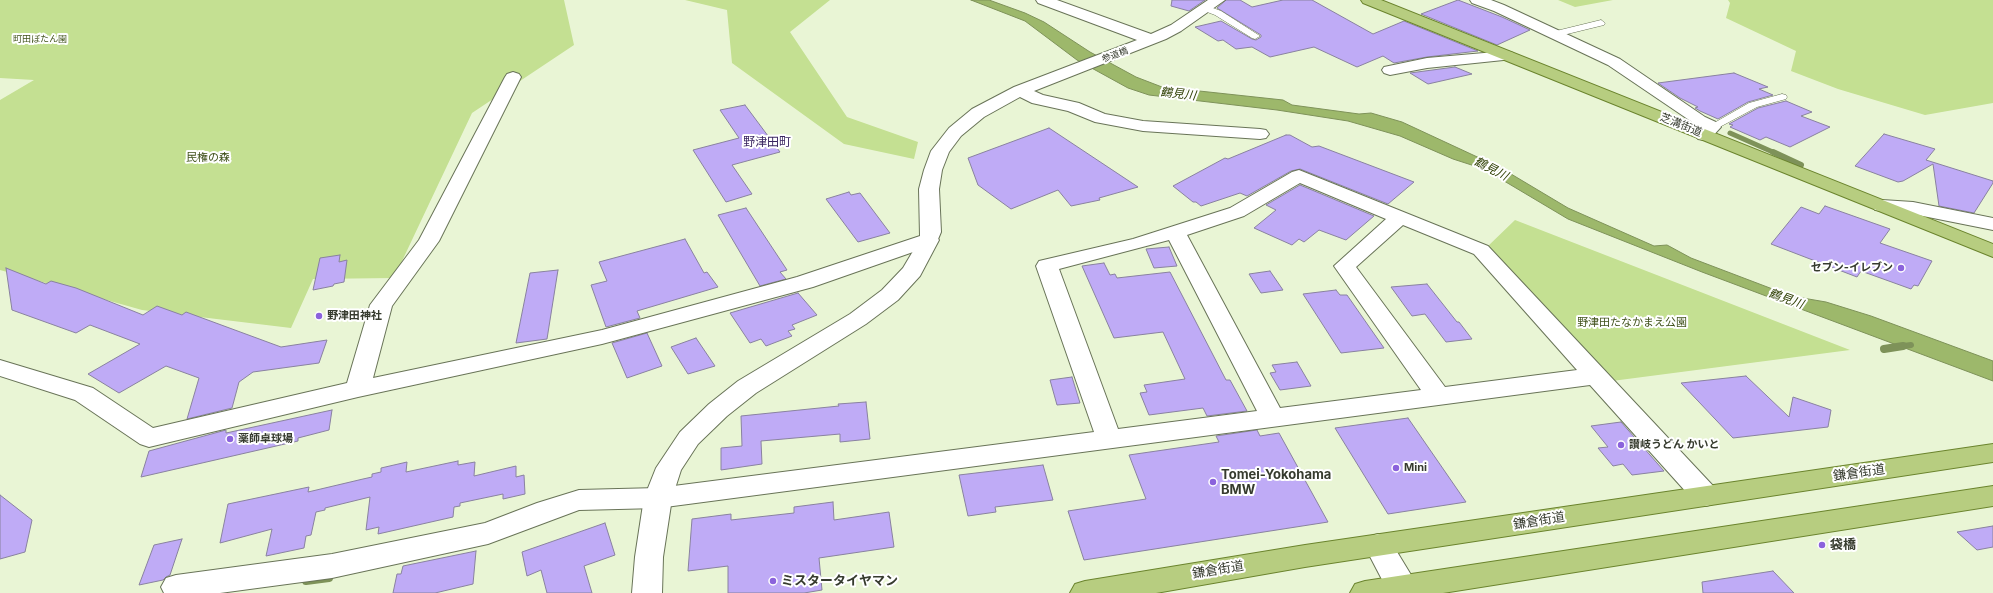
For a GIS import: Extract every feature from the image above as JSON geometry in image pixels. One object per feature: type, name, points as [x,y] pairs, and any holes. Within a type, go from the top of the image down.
[{"type":"main road","name":"芝溝街道","points":[[1368,0],[1508,56],[1708,131],[1882,206],[1993,251]]},
{"type":"main road","name":"鎌倉街道","points":[[1085,593],[1378,545],[1993,453]]},
{"type":"main road","points":[[1366,593],[1404,590],[1993,496]]},
{"type":"street","points":[[1043,0],[1149,42]]},
{"type":"street","name":"参道橋","points":[[929,240],[931,232],[930,190],[933,170],[940,151],[955,132],[990,106],[1020,91],[1149,42],[1176,28],[1218,0]]},
{"type":"street","points":[[1476,0],[1555,34],[1614,62],[1699,121],[1708,131]]},
{"type":"street","points":[[1390,70],[1428,63],[1508,56]]},
{"type":"street","points":[[358,389],[381,305],[429,241],[513,77]]},
{"type":"street","points":[[1020,91],[1038,99],[1074,107],[1101,118],[1143,126],[1260,134]]},
{"type":"street","points":[[1109,439],[1046,266],[1140,243],[1237,212],[1299,176],[1481,250],[1706,496]]},
{"type":"street","points":[[1882,206],[1913,208],[1993,224]]},
{"type":"street","points":[[1400,217],[1345,266],[1438,396]]},
{"type":"street","points":[[1175,232],[1273,418]]},
{"type":"street","points":[[0,368],[84,394],[149,438],[358,389],[602,337],[805,282],[929,240]]},
{"type":"street","points":[[647,593],[649,557],[658,498],[669,468],[689,438],[718,410],[747,387],[858,319],[890,295],[912,271],[929,240]]},
{"type":"street","points":[[176,587],[332,566],[488,533],[547,510],[579,500],[658,498],[1595,376]]},
{"type":"street","points":[[1378,545],[1404,590]]},
{"type":"lane","points":[[1205,8],[1218,13],[1255,36]]},
{"type":"lane","points":[[1555,34],[1601,23]]},
{"type":"lane","points":[[1708,131],[1753,105],[1782,96]]},
{"type":"green space","name":"民権の森","points":[[0,0],[564,0],[574,45],[472,113],[394,278],[313,279],[291,328],[142,310],[0,270],[0,100],[34,80],[0,78]]},
{"type":"green space","points":[[685,0],[830,0],[790,32],[847,117],[918,142],[914,159],[844,144],[732,63],[727,10]]},
{"type":"green space","points":[[1558,0],[1613,0],[1575,7]]},
{"type":"green space","points":[[1728,0],[1993,0],[1993,103],[1925,115],[1838,89],[1791,71],[1796,51],[1726,18],[1730,3]]},
{"type":"green space","name":"野津田たなかまえ公園","points":[[1515,220],[1850,350],[1612,381],[1487,247]]},
{"type":"water","points":[[971,0],[989,0],[1025,13],[1044,22],[1090,52],[1136,77],[1162,87],[1283,100],[1292,105],[1359,114],[1371,113],[1402,122],[1501,168],[1568,208],[1654,246],[1667,245],[1691,258],[1791,296],[1826,302],[1871,316],[1993,361],[1993,381],[1702,272],[1568,219],[1484,169],[1453,159],[1400,136],[1348,121],[1277,110],[1149,95],[1128,88],[1077,60],[1025,21]]},
{"type":"building","points":[[1172,0],[1205,0],[1189,11],[1171,6]]},
{"type":"building","points":[[1226,0],[1240,0],[1252,7],[1283,0],[1312,0],[1373,34],[1404,21],[1478,51],[1427,57],[1394,63],[1383,56],[1357,67],[1314,47],[1270,57],[1252,47],[1236,49],[1223,40],[1218,41],[1195,27],[1221,21],[1252,39],[1256,40],[1261,37],[1261,35],[1217,8]]},
{"type":"building","points":[[1458,0],[1502,17],[1530,30],[1497,45],[1421,14]]},
{"type":"building","points":[[1455,67],[1472,74],[1428,84],[1410,73]]},
{"type":"building","points":[[1734,73],[1768,87],[1759,89],[1773,95],[1748,102],[1718,119],[1695,108],[1698,107],[1680,98],[1658,83]]},
{"type":"building","points":[[1786,101],[1812,112],[1801,116],[1830,127],[1790,147],[1766,137],[1760,140],[1730,127],[1733,125],[1729,124],[1758,108]]},
{"type":"building","points":[[745,105],[780,152],[732,165],[752,194],[726,202],[693,150],[739,138],[720,110]]},
{"type":"building","points":[[1049,128],[1138,187],[1099,198],[1100,200],[1071,206],[1058,190],[1011,209],[978,185],[968,158]]},
{"type":"building","points":[[1884,134],[1935,149],[1926,160],[1993,181],[1974,213],[1939,206],[1933,164],[1903,181],[1898,182],[1855,166]]},
{"type":"building","points":[[1286,135],[1290,135],[1312,147],[1319,146],[1414,182],[1388,204],[1300,169],[1291,171],[1247,196],[1240,193],[1201,206],[1196,202],[1193,202],[1173,186],[1225,158],[1228,159]]},
{"type":"building","points":[[1300,185],[1374,216],[1346,240],[1319,230],[1304,242],[1299,239],[1292,245],[1254,228],[1276,210],[1266,205]]},
{"type":"building","points":[[849,192],[851,195],[860,193],[890,233],[858,242],[826,199]]},
{"type":"building","points":[[1825,206],[1890,229],[1880,243],[1932,261],[1918,286],[1914,285],[1911,289],[1861,271],[1857,277],[1771,244],[1801,207],[1819,214]]},
{"type":"building","points":[[746,208],[787,270],[780,272],[786,279],[760,286],[718,215]]},
{"type":"building","points":[[685,239],[704,273],[707,272],[718,287],[637,311],[640,318],[606,327],[591,285],[607,281],[599,262]]},
{"type":"building","points":[[1169,247],[1177,266],[1154,268],[1146,249]]},
{"type":"building","points":[[340,255],[339,262],[347,260],[344,282],[313,290],[320,258]]},
{"type":"building","points":[[1104,263],[1110,275],[1115,274],[1117,278],[1170,272],[1226,380],[1230,380],[1247,411],[1207,416],[1203,408],[1149,415],[1140,393],[1147,392],[1144,385],[1185,379],[1163,332],[1114,338],[1082,266]]},
{"type":"building","points":[[6,268],[46,284],[51,281],[76,288],[143,315],[157,306],[182,315],[186,312],[281,347],[327,340],[319,363],[253,372],[239,382],[232,408],[187,419],[199,378],[166,366],[119,393],[88,374],[140,344],[90,325],[76,333],[12,310]]},
{"type":"building","points":[[558,270],[547,339],[516,343],[530,273]]},
{"type":"building","points":[[1270,271],[1283,290],[1261,293],[1249,274]]},
{"type":"building","points":[[1427,284],[1472,339],[1446,342],[1425,314],[1412,316],[1391,287]]},
{"type":"building","points":[[1336,290],[1340,295],[1347,295],[1384,348],[1341,353],[1303,294]]},
{"type":"building","points":[[798,293],[817,315],[792,325],[795,329],[788,331],[792,336],[766,346],[761,339],[750,343],[730,313]]},
{"type":"building","points":[[647,333],[662,366],[627,378],[612,343]]},
{"type":"building","points":[[696,338],[715,366],[688,374],[671,347]]},
{"type":"building","points":[[1297,362],[1311,386],[1280,390],[1270,373],[1276,372],[1272,365]]},
{"type":"building","points":[[1746,376],[1789,417],[1793,397],[1831,410],[1828,427],[1733,438],[1681,383]]},
{"type":"building","points":[[1072,377],[1080,403],[1057,405],[1050,380]]},
{"type":"building","points":[[866,402],[870,439],[840,442],[840,434],[761,441],[762,464],[721,470],[721,448],[742,446],[741,416]]},
{"type":"building","points":[[332,410],[329,430],[298,438],[298,441],[141,477],[149,451],[226,430],[226,433]]},
{"type":"building","points":[[1408,418],[1466,502],[1388,514],[1335,428]]},
{"type":"building","points":[[1621,422],[1664,471],[1632,475],[1623,464],[1613,466],[1598,448],[1608,447],[1591,426]]},
{"type":"building","points":[[1257,430],[1260,436],[1279,433],[1328,522],[1084,560],[1068,511],[1146,499],[1129,455],[1219,442],[1216,436]]},
{"type":"building","points":[[458,461],[458,465],[475,462],[474,476],[516,466],[516,477],[524,475],[525,494],[503,499],[503,494],[460,503],[460,506],[454,507],[453,517],[378,534],[379,527],[366,530],[370,497],[325,508],[325,510],[316,512],[311,535],[306,536],[304,548],[266,556],[272,529],[220,543],[228,504],[309,487],[308,492],[372,477],[372,474],[381,472],[381,468],[407,462],[406,472]]},
{"type":"building","points":[[1043,465],[1053,500],[995,507],[996,512],[968,516],[959,475]]},
{"type":"building","points":[[0,495],[32,520],[25,552],[0,559]]},
{"type":"building","points":[[833,502],[834,520],[889,512],[894,547],[819,558],[822,590],[804,593],[728,593],[728,566],[688,571],[692,519],[731,514],[731,520],[794,513],[794,507]]},
{"type":"building","points":[[605,523],[615,555],[584,566],[592,593],[547,593],[541,570],[527,576],[522,552]]},
{"type":"building","points":[[1993,526],[1993,547],[1977,550],[1957,532]]},
{"type":"building","points":[[182,539],[170,575],[163,580],[139,585],[154,545]]},
{"type":"building","points":[[476,551],[473,584],[435,593],[393,593],[397,574],[401,574],[403,566]]},
{"type":"building","points":[[1773,571],[1794,593],[1703,593],[1702,582]]},
{"type":"waterway","points":[[1730,133],[1775,153]]},
{"type":"waterway","points":[[1773,152],[1801,165]]},
{"type":"waterway","name":"鶴見川","points":[[1897,347],[1911,345]]},
{"type":"waterway","points":[[1884,349],[1903,346]]},
{"type":"waterway","points":[[306,581],[329,578]]},
{"type":"place","name":"セブン-イレブン","points":[[1901,268]]},
{"type":"place","name":"野津田神社","points":[[319,316]]},
{"type":"place","name":"薬師卓球場","points":[[230,439]]},
{"type":"place","name":"讃岐うどん かいと","points":[[1621,445]]},
{"type":"place","name":"Mini","points":[[1396,468]]},
{"type":"place","name":"Tomei-Yokohama BMW","points":[[1213,482]]},
{"type":"place","name":"袋橋","points":[[1822,545]]},
{"type":"place","name":"ミスタータイヤマン","points":[[773,581]]},
{"type":"district","name":"野津田町","points":[[767,142]]},
{"type":"park label","name":"町田ぼたん園","points":[[40,39]]}]
